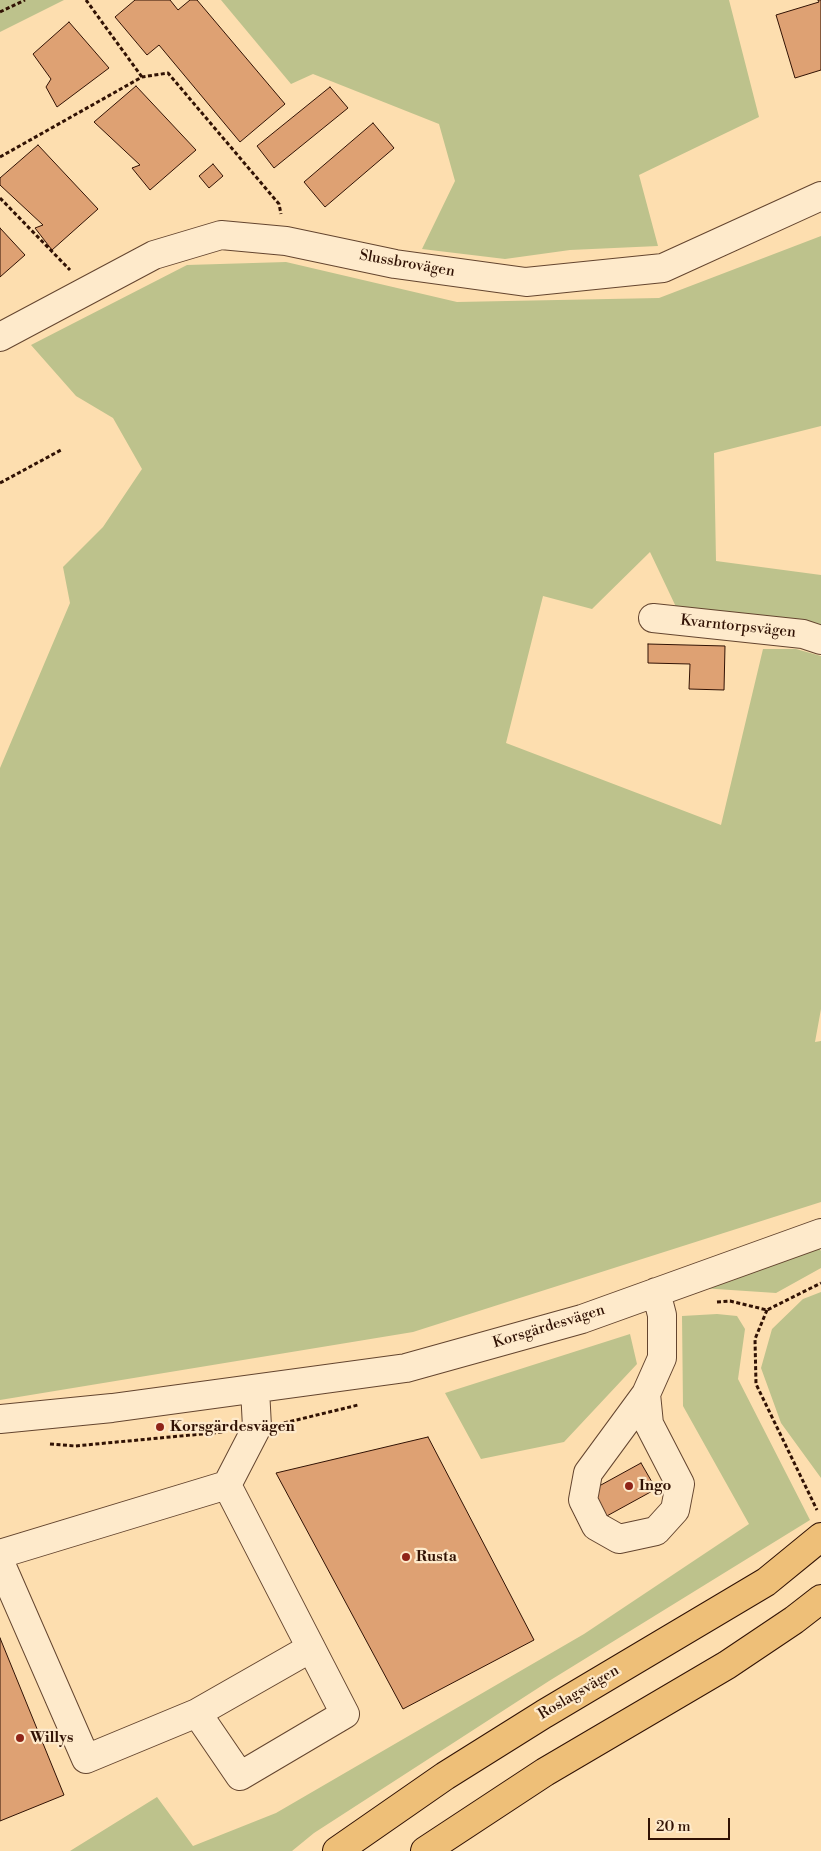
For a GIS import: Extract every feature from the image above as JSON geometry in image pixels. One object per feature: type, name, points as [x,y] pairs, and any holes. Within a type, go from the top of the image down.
[{"type":"main road","name":"Roslagsvägen","points":[[337,1851],[445,1776],[535,1719],[766,1582],[819,1524]]},
{"type":"main road","points":[[425,1851],[545,1772],[727,1665],[794,1620],[821,1599]]},
{"type":"street","name":"Slussbrovägen","points":[[0,336],[154,255],[221,235],[286,241],[395,264],[526,282],[663,268],[821,196]]},
{"type":"street","name":"Kvarntorpsvägen","points":[[653,618],[803,634],[821,640]]},
{"type":"street","name":"Korsgärdesvägen","points":[[0,1419],[112,1408],[406,1368],[582,1318],[821,1232]]},
{"type":"street","points":[[646,1394],[649,1424],[680,1484],[675,1510],[656,1530],[619,1539],[596,1526],[583,1500],[588,1473],[646,1394],[662,1358],[662,1314],[656,1292]]},
{"type":"street","points":[[0,1554],[227,1485],[256,1427],[255,1389]]},
{"type":"street","points":[[197,1712],[240,1776],[345,1714],[227,1485]]},
{"type":"street","points":[[0,1562],[86,1759],[197,1712],[311,1648]]},
{"type":"path","points":[[0,12],[25,0]]},
{"type":"path","points":[[86,0],[142,77]]},
{"type":"path","points":[[0,157],[142,77],[168,73],[280,204],[286,241]]},
{"type":"path","points":[[0,198],[89,290]]},
{"type":"path","points":[[0,483],[61,450]]},
{"type":"path","points":[[819,1524],[756,1384],[755,1339],[767,1310],[821,1283]]},
{"type":"green space","points":[[0,0],[64,0],[0,32]]},
{"type":"green space","points":[[221,0],[729,0],[759,117],[639,175],[658,246],[570,250],[505,259],[422,249],[455,181],[439,124],[313,74],[291,84]]},
{"type":"green space","points":[[821,236],[821,426],[714,453],[716,561],[821,575],[821,628],[677,609],[650,552],[592,609],[543,596],[506,743],[721,825],[763,649],[796,649],[821,656],[821,1009],[815,1042],[821,1041],[821,1202],[413,1332],[0,1400],[0,768],[70,603],[63,567],[103,527],[142,469],[113,418],[76,396],[31,345],[187,265],[286,262],[457,302],[659,298]]},
{"type":"green space","points":[[818,1247],[821,1251],[821,1268],[776,1293],[701,1288]]},
{"type":"green space","points":[[821,1292],[821,1478],[781,1423],[761,1368],[772,1329],[803,1299]]},
{"type":"green space","points":[[717,1314],[737,1316],[745,1329],[738,1379],[810,1520],[549,1681],[314,1833],[292,1851],[70,1851],[157,1797],[193,1846],[276,1813],[584,1634],[749,1524],[683,1406],[682,1316]]},
{"type":"green space","points":[[630,1334],[637,1364],[564,1442],[481,1459],[445,1393]]},
{"type":"building","points":[[135,0],[170,0],[178,10],[190,0],[197,0],[285,104],[240,142],[159,45],[147,55],[115,17]]},
{"type":"building","points":[[818,0],[821,0],[821,70],[795,78],[776,15],[819,2]]},
{"type":"building","points":[[69,22],[109,68],[57,107],[46,87],[51,79],[33,54]]},
{"type":"building","points":[[136,86],[196,150],[150,190],[132,168],[140,165],[94,122]]},
{"type":"building","points":[[330,87],[348,108],[274,168],[257,146]]},
{"type":"building","points":[[373,123],[394,148],[325,207],[304,182]]},
{"type":"building","points":[[38,145],[98,209],[52,250],[35,228],[43,225],[0,185],[0,178]]},
{"type":"building","points":[[213,164],[223,176],[209,188],[199,176]]},
{"type":"building","points":[[0,228],[25,255],[0,277]]},
{"type":"building","points":[[648,644],[725,646],[724,690],[689,689],[690,664],[648,663]]},
{"type":"building","name":"Rusta","points":[[428,1437],[534,1640],[403,1709],[276,1473]]},
{"type":"building","points":[[641,1463],[656,1489],[605,1517],[590,1491]]},
{"type":"building","name":"Willys","points":[[0,1638],[64,1795],[0,1821]]},
{"type":"place","name":"Korsgärdesvägen","points":[[160,1427]]},
{"type":"place","name":"Ingo","points":[[629,1486]]},
{"type":"place","name":"Rusta","points":[[406,1557]]},
{"type":"place","name":"Willys","points":[[20,1738]]}]
